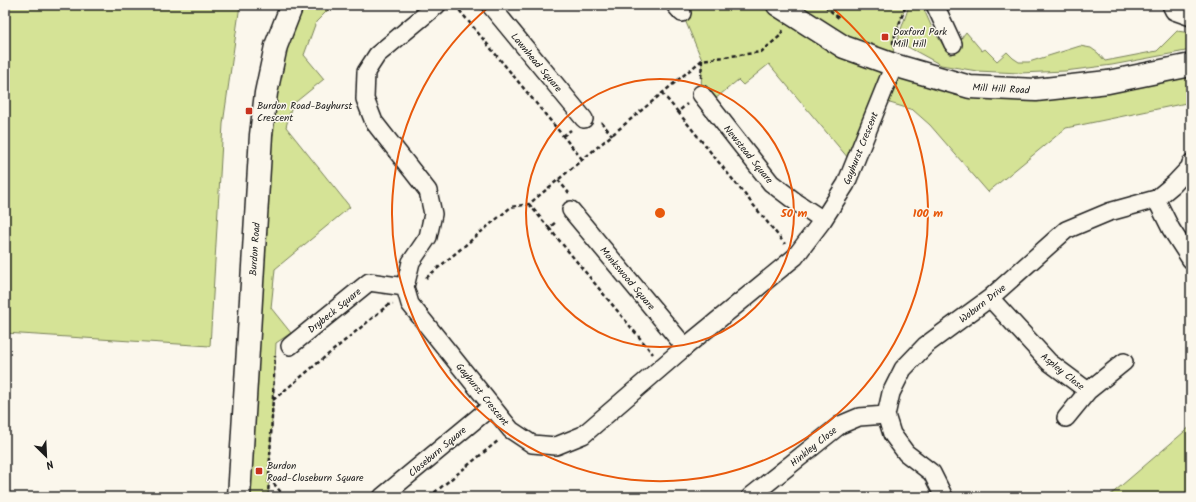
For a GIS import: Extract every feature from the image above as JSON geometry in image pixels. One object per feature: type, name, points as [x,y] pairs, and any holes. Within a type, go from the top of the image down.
[{"type":"main road","name":"Burdon Road","points":[[239,497],[261,135],[266,93],[276,46],[292,5]]},
{"type":"main road","name":"Mill Hill Road","points":[[778,5],[844,47],[894,65],[970,87],[1036,90],[1108,82],[1191,65]]},
{"type":"street","name":"Gayhurst Crescent","points":[[437,5],[377,55],[366,72],[365,99],[374,122],[428,191],[433,214],[428,237],[411,262],[405,287],[410,304],[511,430],[532,444],[556,446],[583,434],[685,347],[795,257],[823,220],[846,184],[894,65]]},
{"type":"street","name":"Lawnhead Square","points":[[490,5],[584,119]]},
{"type":"street","points":[[935,5],[953,44]]},
{"type":"street","points":[[1171,5],[1174,12],[1191,18]]},
{"type":"street","name":"Newstead Square","points":[[701,94],[771,183],[823,220]]},
{"type":"street","name":"Woburn Drive","points":[[886,415],[891,393],[903,369],[926,345],[990,298],[1066,230],[1109,212],[1156,199],[1174,184],[1190,167],[1191,163]]},
{"type":"street","points":[[1156,199],[1171,229],[1191,260]]},
{"type":"street","name":"Monkswood Square","points":[[571,210],[685,347]]},
{"type":"street","name":"Drybeck Square","points":[[283,348],[369,282],[405,287]]},
{"type":"street","name":"Aspley Close","points":[[990,298],[1049,362],[1088,391],[1124,362]]},
{"type":"street","points":[[1066,418],[1088,391]]},
{"type":"street","name":"Closeburn Square","points":[[382,497],[492,406]]},
{"type":"street","points":[[886,415],[892,434],[906,453],[932,474],[944,497]]},
{"type":"street","name":"Hinkley Close","points":[[750,497],[840,425],[859,417],[886,415]]},
{"type":"path","points":[[455,5],[582,159]]},
{"type":"path","points":[[827,5],[827,8],[843,23]]},
{"type":"path","points":[[887,43],[893,46],[893,41],[906,5]]},
{"type":"path","points":[[405,287],[416,285],[511,207],[529,204],[702,60],[761,52],[780,36],[784,30]]},
{"type":"path","points":[[678,112],[701,94],[702,60]]},
{"type":"path","points":[[662,93],[795,257]]},
{"type":"path","points":[[529,204],[663,366]]},
{"type":"path","points":[[549,228],[571,210]]},
{"type":"path","points":[[273,400],[388,305],[410,304]]},
{"type":"path","points":[[268,497],[273,400],[283,348]]},
{"type":"path","points":[[429,497],[511,430]]},
{"type":"path","points":[[269,478],[285,497]]},
{"type":"green space","points":[[5,5],[240,5],[223,124],[210,346],[5,333]]},
{"type":"green space","points":[[292,5],[333,5],[316,22],[304,55],[324,79],[292,105],[286,127],[350,207],[275,269],[271,308],[291,333],[276,343],[268,497],[239,497],[261,135]]},
{"type":"green space","points":[[675,5],[906,5],[893,41],[894,65],[970,87],[1191,65],[1191,102],[1066,128],[988,192],[930,125],[913,110],[880,100],[854,165],[769,64],[743,85],[738,80],[709,104],[701,94],[702,60],[682,13]]},
{"type":"green space","points":[[909,5],[922,5],[933,30],[950,55],[961,48],[961,39],[966,32],[982,51],[985,49],[997,61],[1007,52],[1019,62],[1029,62],[1080,46],[1091,48],[1105,61],[1157,51],[1177,31],[1191,33],[1191,50],[1112,65],[1065,71],[1020,73],[977,71],[941,65],[897,41]]},
{"type":"green space","points":[[1191,426],[1191,497],[1108,497]]},
{"type":"place","name":"Doxford Park Mill Hill","points":[[885,37]]},
{"type":"place","name":"Burdon Road-Bayhurst Crescent","points":[[249,111]]},
{"type":"place","name":"Burdon Road-Closeburn Square","points":[[259,471]]}]
